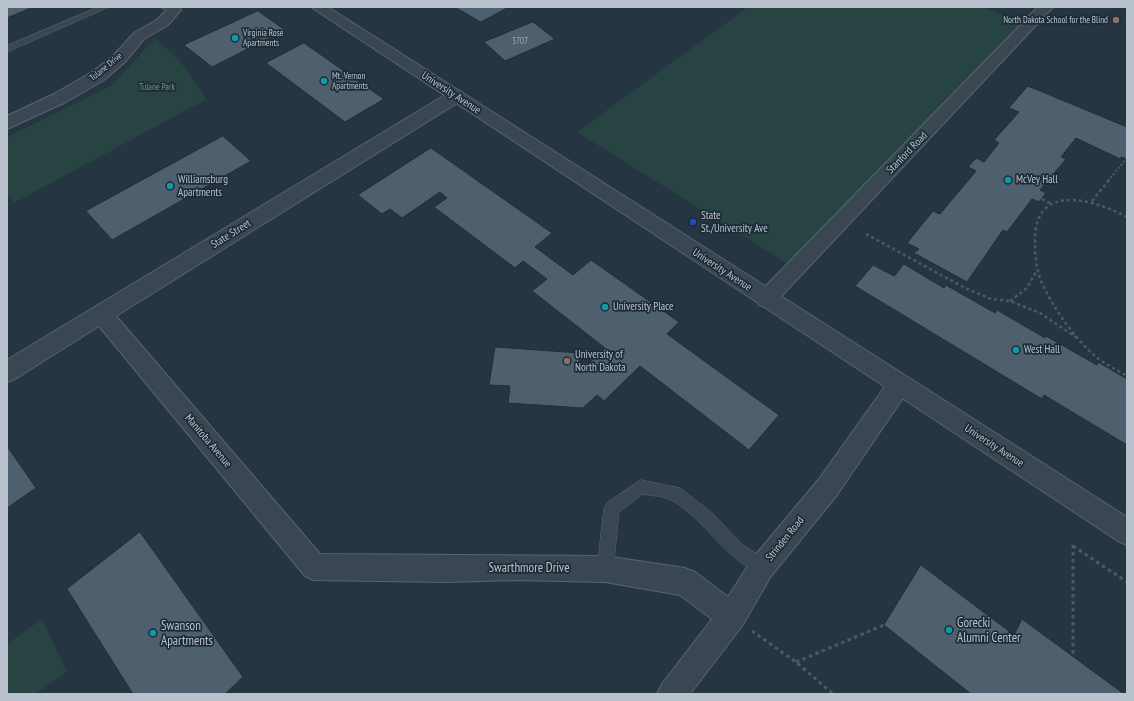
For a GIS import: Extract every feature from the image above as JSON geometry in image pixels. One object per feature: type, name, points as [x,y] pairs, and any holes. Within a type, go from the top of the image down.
[{"type":"street","name":"University Avenue","points":[[318,7],[1127,532]]},
{"type":"street","name":"Stanford Road","points":[[766,299],[1046,7]]},
{"type":"street","name":"Tulane Drive","points":[[7,123],[60,98],[98,76],[119,58],[139,36],[163,22],[169,9]]},
{"type":"street","name":"State Street","points":[[7,372],[456,96]]},
{"type":"street","name":"Manitoba Avenue","points":[[102,314],[314,567]]},
{"type":"street","name":"Strinden Road","points":[[672,694],[732,616],[762,567],[828,487],[899,384]]},
{"type":"street","name":"Swarthmore Drive","points":[[314,567],[447,569],[516,567],[605,569],[685,582],[732,616]]},
{"type":"lane","points":[[7,49],[105,7]]},
{"type":"lane","points":[[605,569],[612,508],[640,487],[675,493],[707,518],[738,550],[762,567]]},
{"type":"path","points":[[1092,201],[1126,159]]},
{"type":"path","points":[[1042,198],[1052,204]]},
{"type":"path","points":[[1127,217],[1115,210],[1092,201],[1070,198],[1052,204],[1041,212],[1033,237],[1037,268],[1059,314],[1094,355],[1127,376]]},
{"type":"path","points":[[866,234],[965,288],[990,299],[1010,301],[1040,313],[1082,341]]},
{"type":"path","points":[[1010,301],[1022,294],[1033,281],[1037,268]]},
{"type":"path","points":[[1073,657],[1073,545],[1127,582]]},
{"type":"path","points":[[732,616],[796,662],[833,694]]},
{"type":"path","points":[[796,662],[884,625]]},
{"type":"green space","points":[[748,7],[984,7],[1029,25],[796,269],[577,132]]},
{"type":"green space","name":"Tulane Park","points":[[155,38],[179,60],[207,99],[14,203],[7,195],[7,137],[112,85]]},
{"type":"green space","points":[[42,619],[67,672],[35,694],[7,694],[7,644]]},
{"type":"building","points":[[7,7],[33,7],[7,18]]},
{"type":"building","points":[[455,7],[506,7],[507,8],[481,22]]},
{"type":"building","name":"Virginia Rose Apartments","points":[[258,11],[285,30],[212,67],[184,45]]},
{"type":"building","points":[[533,22],[555,39],[505,61],[484,42]]},
{"type":"building","name":"Mt. Vernon Apartments","points":[[304,43],[384,99],[345,122],[266,63]]},
{"type":"building","name":"McVey Hall","points":[[1028,86],[1127,127],[1127,159],[1121,157],[1120,159],[1076,138],[1061,157],[1066,159],[1040,190],[1046,193],[1039,202],[1032,199],[1007,232],[1003,230],[967,282],[914,253],[919,249],[907,243],[933,211],[940,214],[976,171],[968,167],[976,158],[984,162],[999,143],[994,140],[1019,112],[1009,108]]},
{"type":"building","name":"Williamsburg Apartments","points":[[223,136],[251,161],[112,240],[86,211]]},
{"type":"building","name":"University Place","points":[[431,148],[552,233],[535,247],[573,275],[591,260],[679,322],[667,334],[779,415],[749,450],[640,366],[604,401],[597,395],[583,408],[508,403],[510,386],[489,385],[495,347],[580,353],[579,362],[589,363],[605,348],[532,291],[547,279],[523,261],[515,268],[434,207],[447,198],[440,192],[402,218],[390,209],[382,214],[358,195]]},
{"type":"building","name":"West Hall","points":[[904,264],[944,288],[946,285],[995,313],[997,310],[1045,338],[1046,336],[1097,365],[1098,362],[1127,379],[1127,445],[1044,395],[1042,399],[855,286],[873,265],[894,276]]},
{"type":"building","points":[[7,446],[36,488],[7,508]]},
{"type":"building","name":"Swanson Apartments","points":[[140,532],[243,677],[225,694],[133,694],[67,589]]},
{"type":"building","name":"Gorecki Alumni Center","points":[[921,565],[1014,635],[1022,619],[1124,694],[971,694],[884,625]]},
{"type":"place","name":"North Dakota School for the Blind","points":[[1116,20]]},
{"type":"place","name":"Virginia Rose Apartments","points":[[235,38]]},
{"type":"place","name":"Mt. Vernon Apartments","points":[[324,81]]},
{"type":"place","name":"McVey Hall","points":[[1008,180]]},
{"type":"place","name":"Williamsburg Apartments","points":[[170,186]]},
{"type":"place","name":"State St./University Ave","points":[[693,222]]},
{"type":"place","name":"University Place","points":[[605,307]]},
{"type":"place","name":"West Hall","points":[[1016,350]]},
{"type":"place","name":"University of North Dakota","points":[[567,361]]},
{"type":"place","name":"Gorecki Alumni Center","points":[[949,630]]},
{"type":"place","name":"Swanson Apartments","points":[[153,633]]}]
